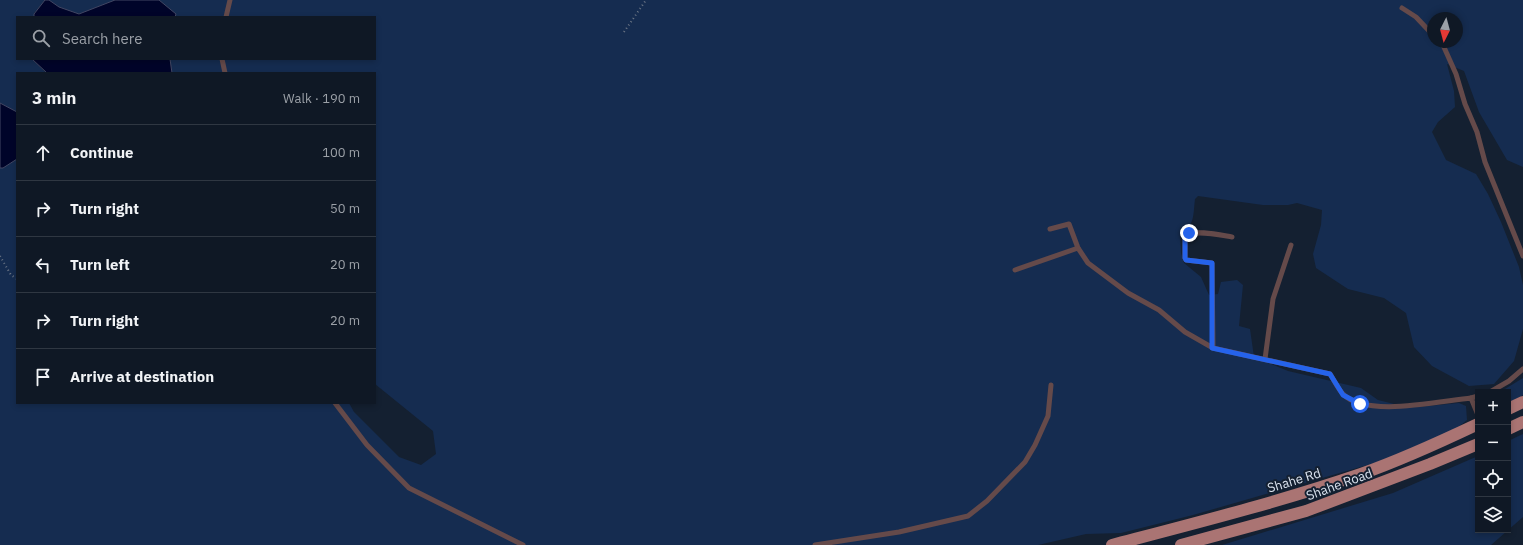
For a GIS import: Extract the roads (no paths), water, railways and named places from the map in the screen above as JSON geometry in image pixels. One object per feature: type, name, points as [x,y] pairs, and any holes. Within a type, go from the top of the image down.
[{"type":"main road","points":[[1511,408],[1523,402]]},
{"type":"main road","points":[[1511,428],[1523,422]]},
{"type":"main road","name":"Shahe Rd","points":[[1112,545],[1292,496],[1362,474],[1427,448],[1476,425]]},
{"type":"main road","name":"Shahe Road","points":[[1181,545],[1306,511],[1423,467],[1475,445]]},
{"type":"lane","points":[[226,16],[230,0]]},
{"type":"lane","points":[[1402,8],[1416,17],[1427,29]]},
{"type":"lane","points":[[1444,48],[1456,74],[1465,104],[1478,132],[1485,162],[1523,256]]},
{"type":"lane","points":[[222,60],[225,72]]},
{"type":"lane","points":[[1050,229],[1069,224],[1078,248],[1088,263],[1128,293],[1159,310],[1184,332],[1212,348],[1330,374],[1343,395],[1360,404],[1393,407],[1475,397]]},
{"type":"lane","points":[[1212,348],[1212,263],[1186,260],[1185,236],[1189,233],[1197,232],[1232,237]]},
{"type":"lane","points":[[1266,359],[1273,299],[1291,245]]},
{"type":"lane","points":[[1015,270],[1078,248]]},
{"type":"lane","points":[[1495,389],[1523,369]]},
{"type":"lane","points":[[815,545],[899,532],[968,516],[987,501],[1025,462],[1035,445],[1048,416],[1052,385]]},
{"type":"lane","points":[[1471,398],[1475,408]]},
{"type":"lane","points":[[336,404],[367,445],[409,488],[523,545]]}]
